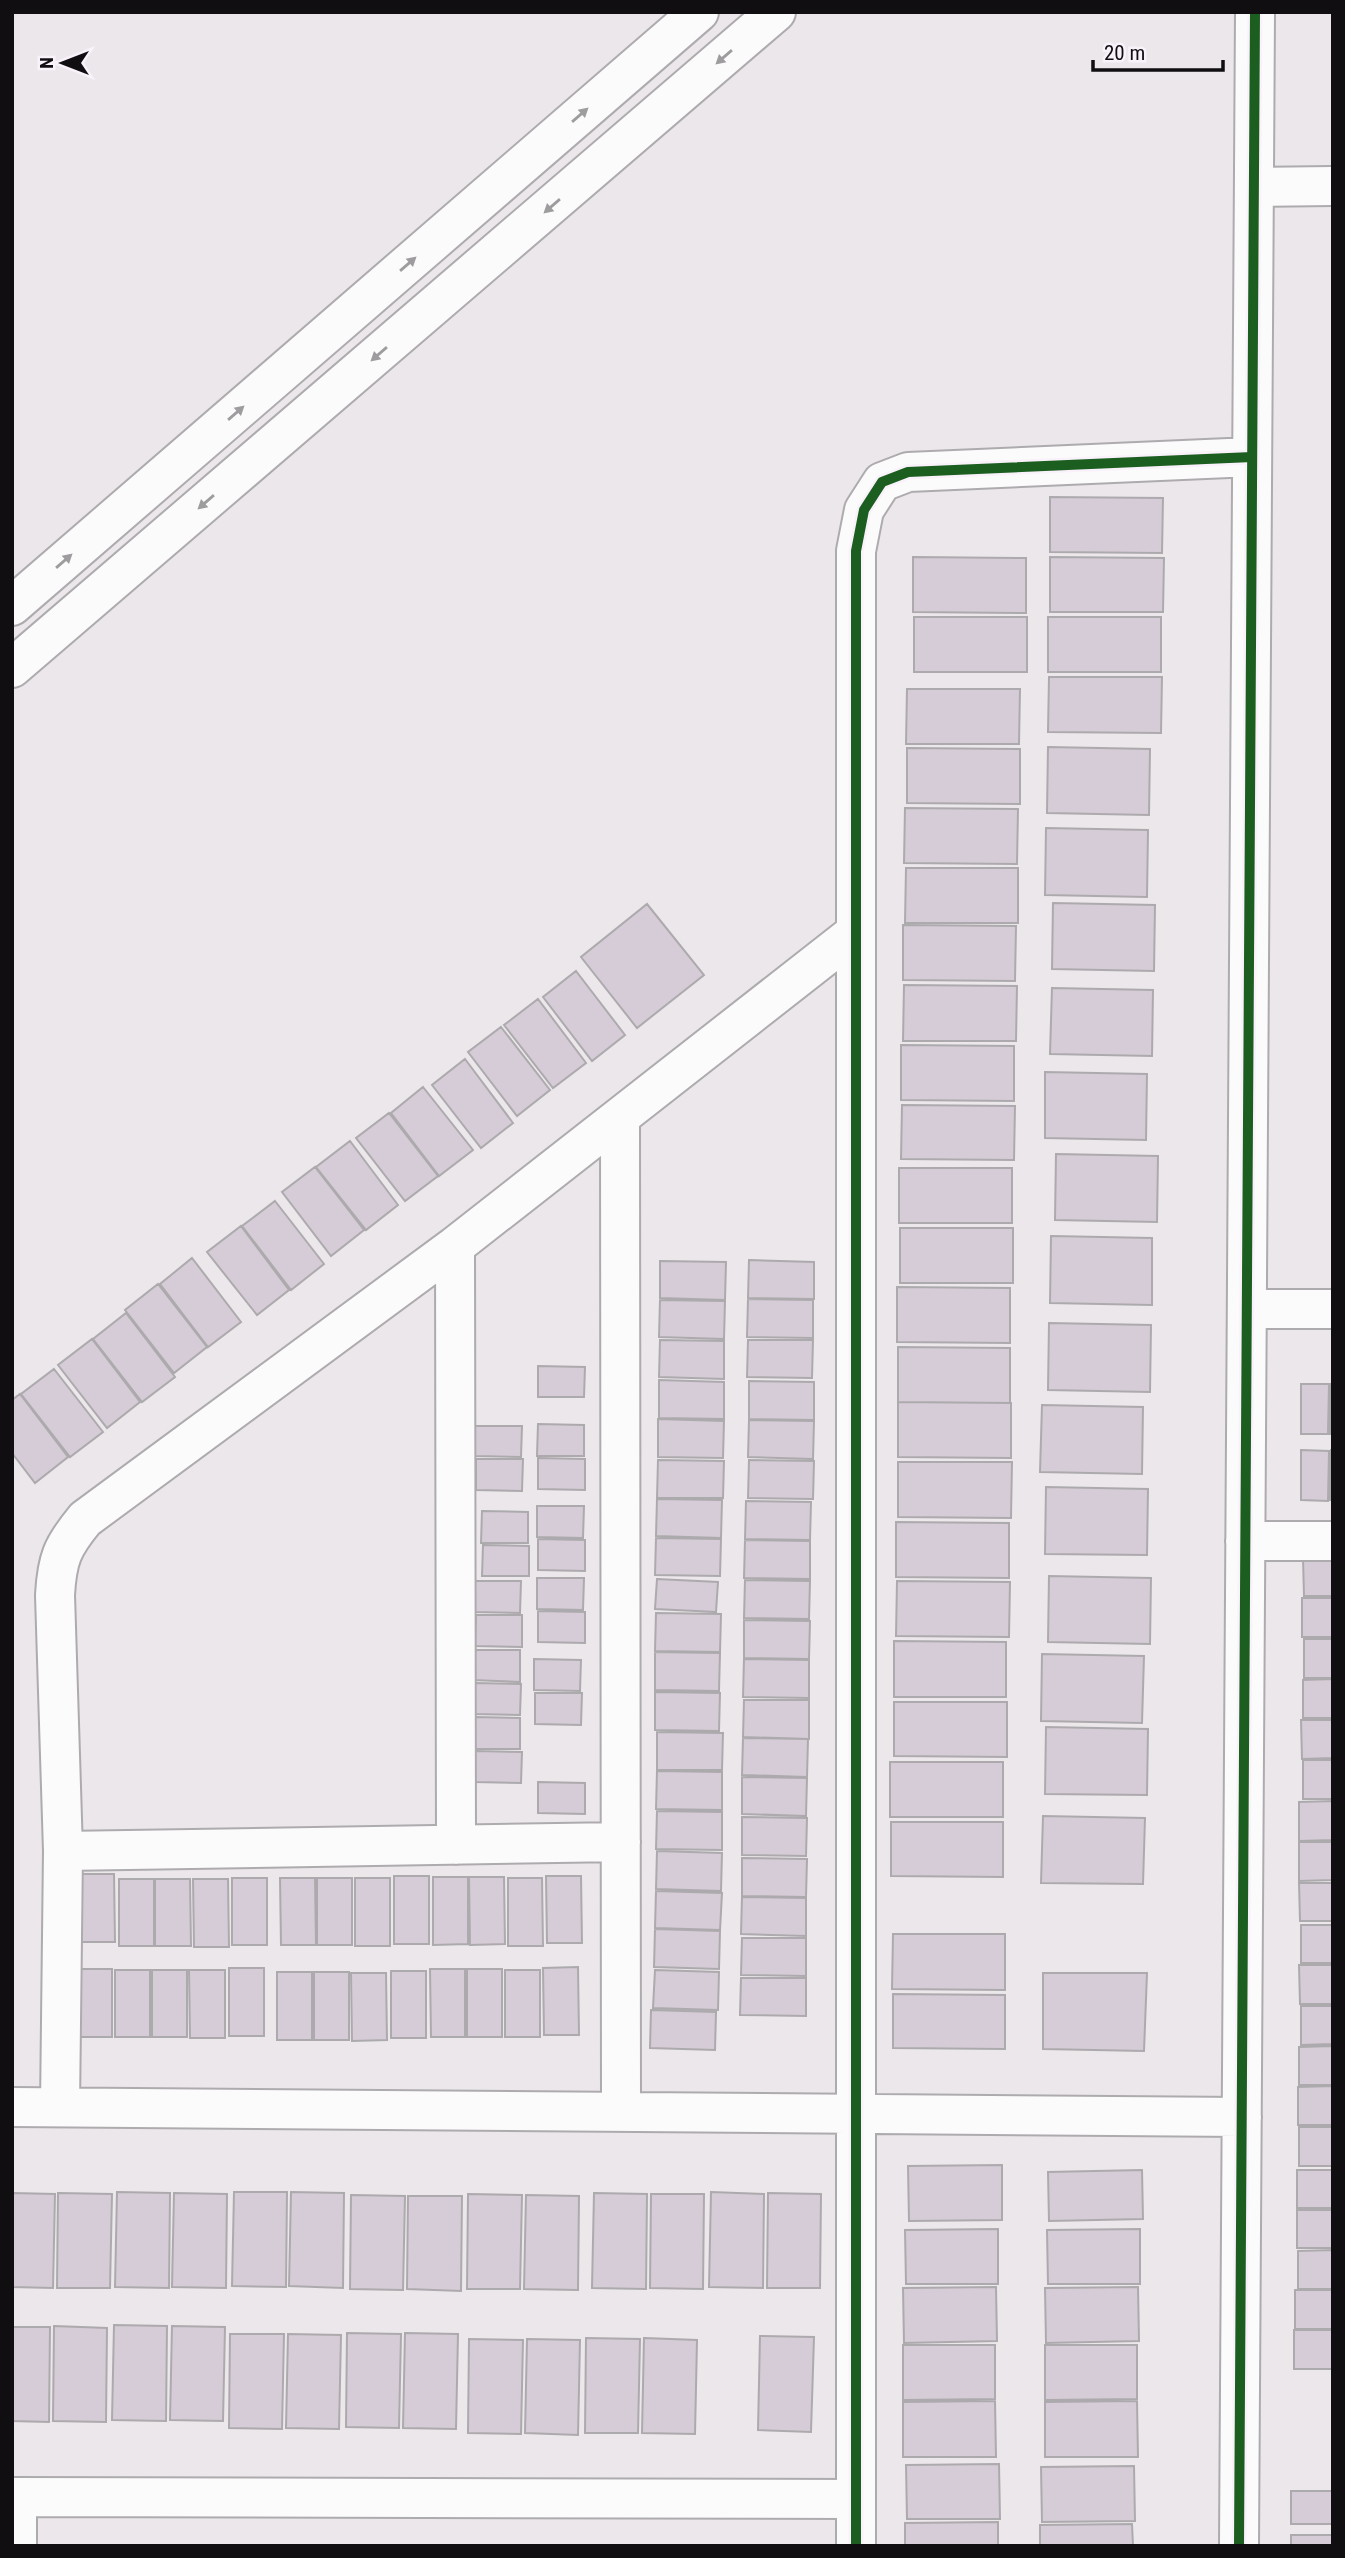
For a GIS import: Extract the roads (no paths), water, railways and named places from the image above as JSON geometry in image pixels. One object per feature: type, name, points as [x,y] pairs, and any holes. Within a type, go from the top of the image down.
[{"type":"street","points":[[12,606],[699,12]]},
{"type":"street","points":[[12,668],[776,12]]},
{"type":"street","points":[[1239,2546],[1255,12]]},
{"type":"street","points":[[1254,187],[1333,186]]},
{"type":"street","points":[[856,2546],[856,551],[864,510],[882,482],[908,472],[1252,457]]},
{"type":"street","points":[[60,2107],[62,1851],[55,1595],[57,1566],[64,1544],[85,1519],[455,1247],[856,932]]},
{"type":"street","points":[[620,1117],[621,2112]]},
{"type":"street","points":[[455,1247],[456,1845]]},
{"type":"street","points":[[1247,1309],[1333,1309]]},
{"type":"street","points":[[1245,1541],[1333,1541]]},
{"type":"street","points":[[62,1851],[621,1842]]},
{"type":"street","points":[[12,2107],[1242,2117]]},
{"type":"street","points":[[17,2546],[15,2497],[856,2499]]}]
